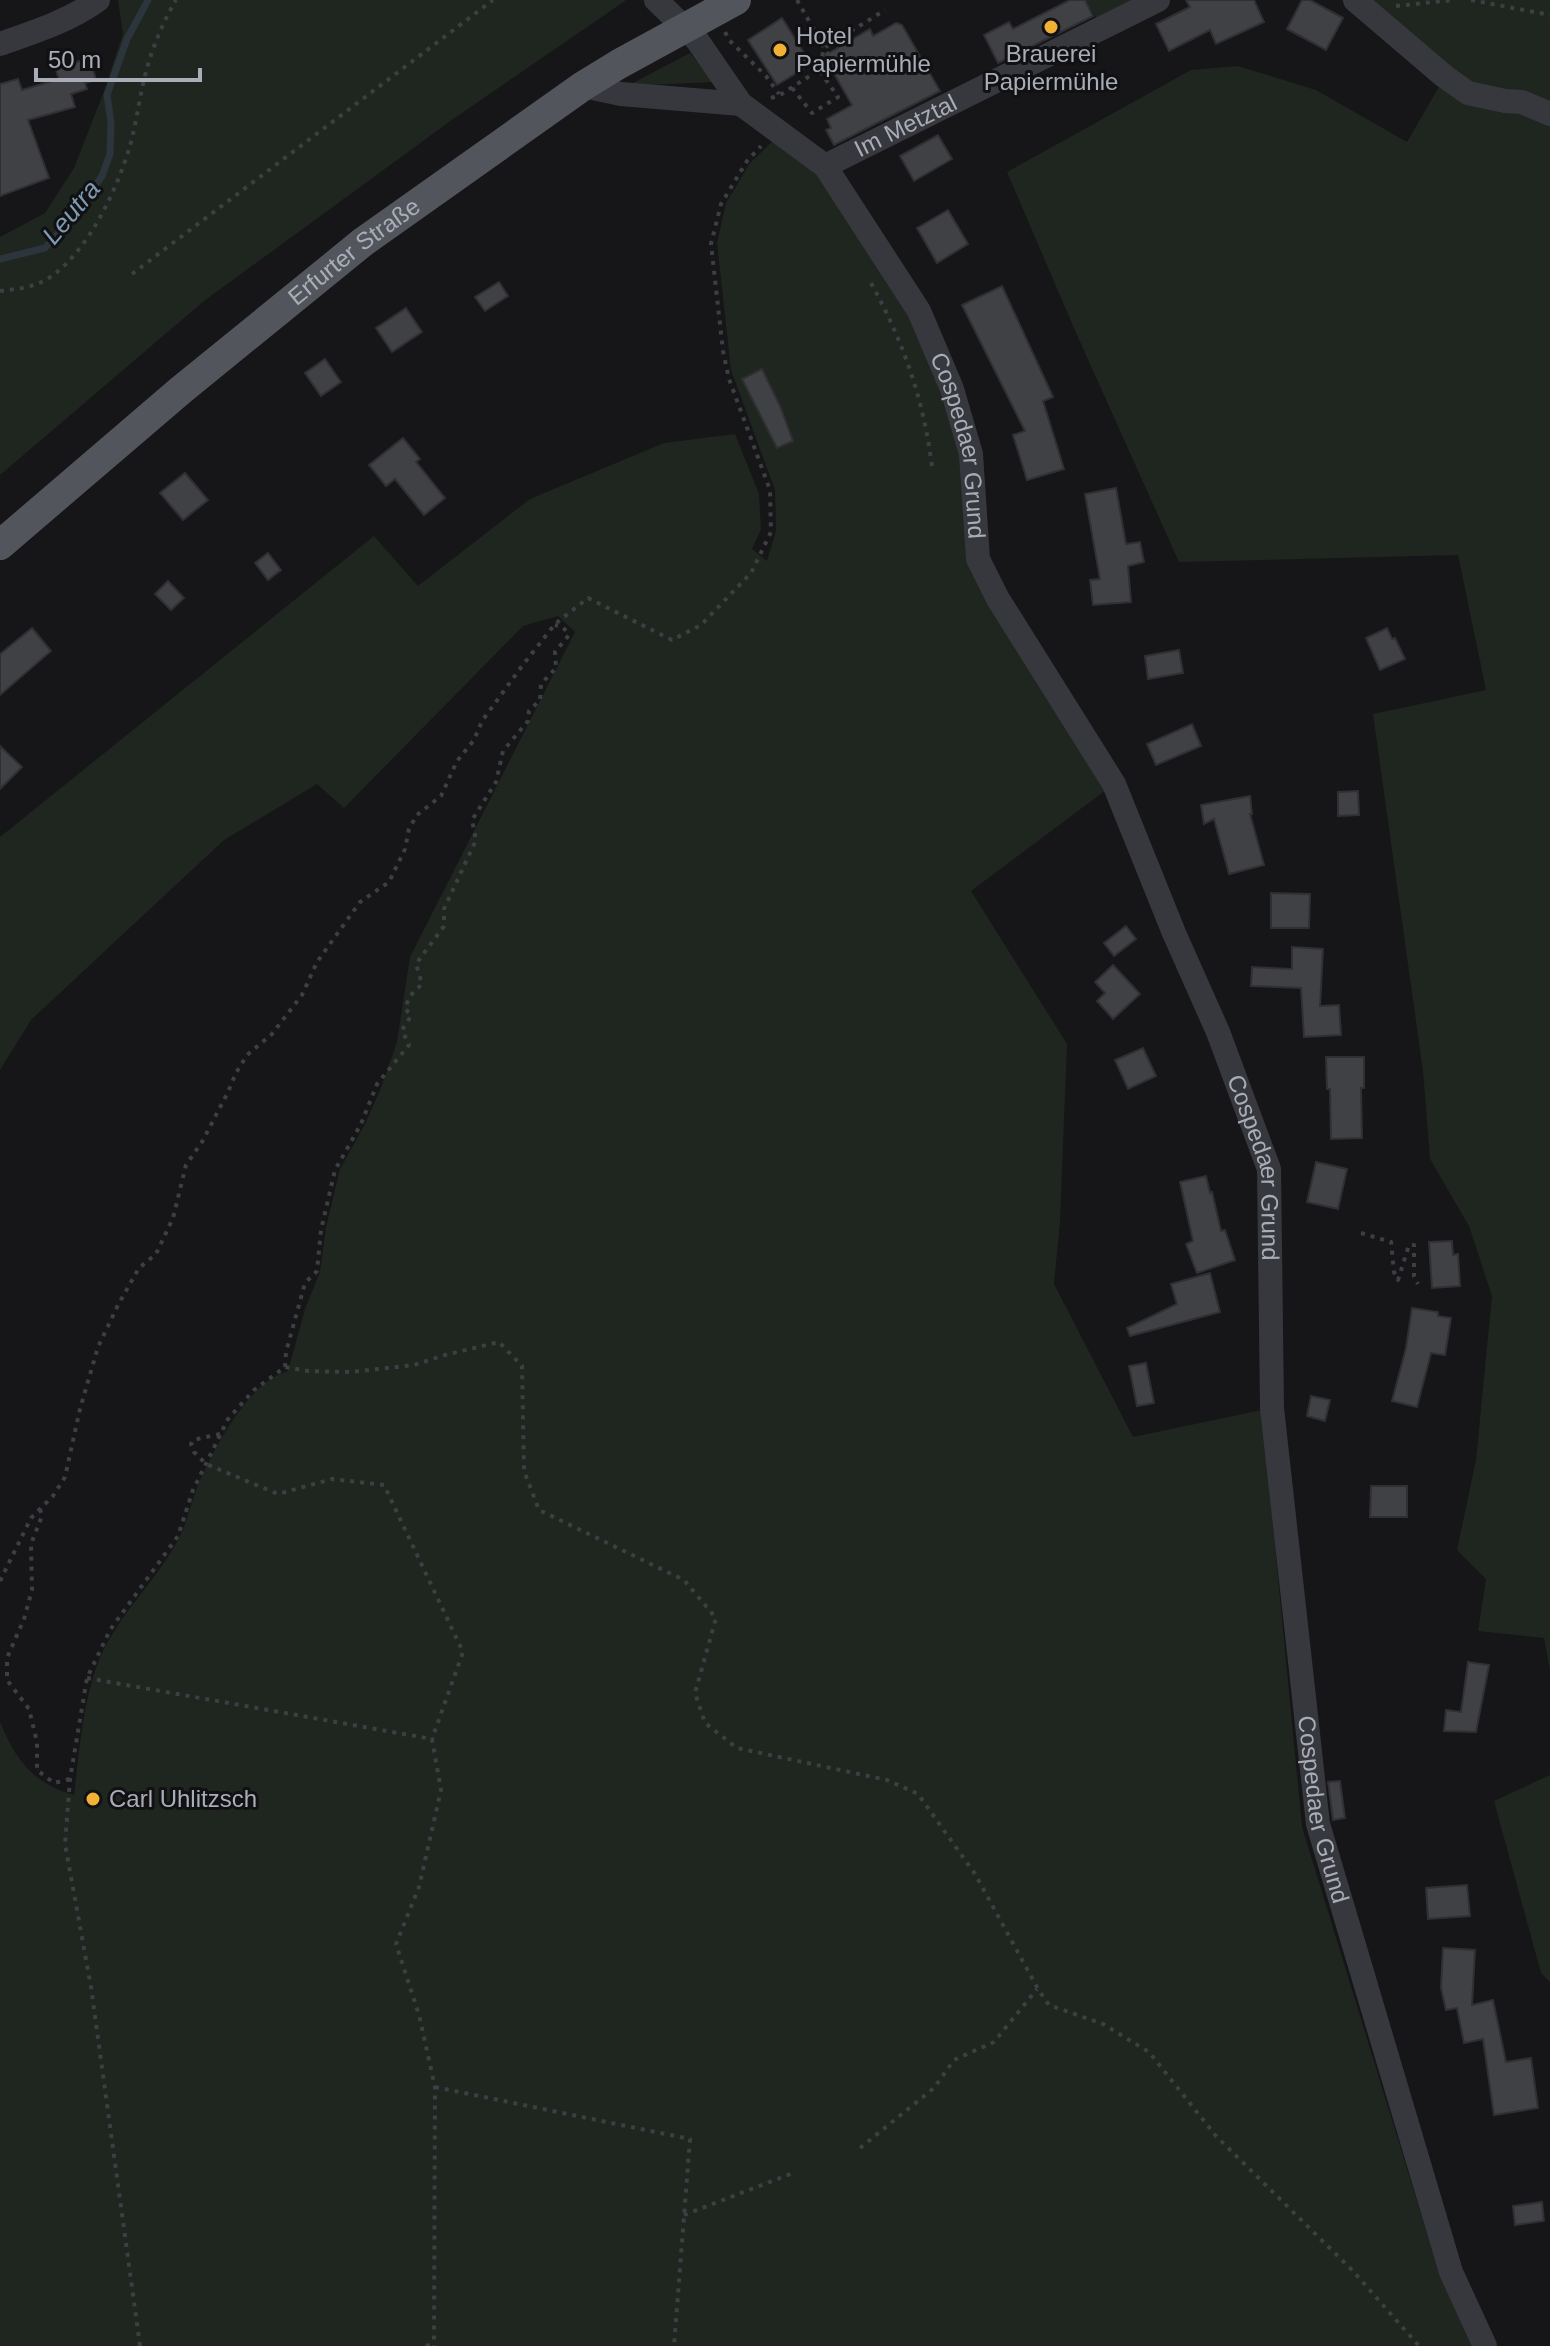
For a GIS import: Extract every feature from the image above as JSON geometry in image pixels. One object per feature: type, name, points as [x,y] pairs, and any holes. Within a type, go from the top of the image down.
[{"type":"main road","name":"Erfurter Straße","points":[[0,545],[169,400],[341,259],[583,86],[684,27],[729,13]]},
{"type":"street","points":[[0,44],[50,26],[85,10],[98,0]]},
{"type":"street","name":"Cospedaer Grund","points":[[656,0],[697,40],[741,104],[825,166],[919,311],[952,389],[971,454],[978,559],[998,599],[1114,784],[1218,1032],[1269,1169],[1272,1408],[1318,1824],[1451,2272],[1485,2346]]},
{"type":"street","name":"Im Metztal","points":[[825,166],[1158,0]]},
{"type":"street","points":[[1363,5],[1468,93],[1522,102],[1550,114]]},
{"type":"street","points":[[583,86],[621,94],[741,104]]},
{"type":"path","points":[[0,291],[22,289],[51,276],[73,256],[92,231],[115,187],[130,145],[146,70],[158,34],[176,0]]},
{"type":"path","points":[[132,274],[493,0]]},
{"type":"path","points":[[797,0],[837,70]]},
{"type":"path","points":[[1401,5],[1452,0]]},
{"type":"path","points":[[1471,0],[1550,15]]},
{"type":"path","points":[[741,104],[780,95],[792,88],[819,70],[824,48],[885,10]]},
{"type":"path","points":[[729,13],[729,40],[766,76],[780,95]]},
{"type":"path","points":[[792,88],[812,113],[838,97],[819,70]]},
{"type":"path","points":[[0,1581],[31,1518],[53,1496],[65,1477],[98,1347],[139,1268],[156,1254],[173,1218],[186,1165],[202,1142],[241,1064],[272,1034],[302,995],[317,962],[360,902],[389,882],[417,815],[441,796],[457,761],[474,740],[482,721],[555,624],[588,598],[672,640],[701,625],[751,573],[771,532],[770,490],[729,379],[711,244],[721,204],[747,161]]},
{"type":"path","points":[[867,274],[892,322],[911,369],[927,426],[932,466]]},
{"type":"path","points":[[285,1367],[286,1352],[305,1283],[317,1271],[321,1230],[335,1170],[361,1124],[377,1084],[409,1045],[402,1030],[411,1016],[405,1008],[410,996],[422,984],[416,964],[444,926],[444,909],[476,840],[472,820],[496,782],[503,751],[528,721],[529,711],[540,700],[541,684],[556,668],[555,652],[569,635],[563,627],[555,624]]},
{"type":"path","points":[[1361,1233],[1391,1242],[1394,1272],[1398,1280],[1409,1245],[1414,1245],[1414,1276],[1418,1284]]},
{"type":"path","points":[[140,2346],[117,2196],[91,1987],[65,1844],[70,1779],[87,1678],[110,1630],[178,1536],[193,1490],[228,1419],[254,1390],[285,1367],[351,1372],[383,1369],[414,1365],[499,1342],[522,1366],[524,1471],[539,1510],[684,1580],[716,1618],[695,1693],[705,1723],[737,1748],[887,1780],[918,1794],[975,1874],[1049,2005],[1103,2024],[1149,2052],[1216,2136],[1352,2270],[1419,2346]]},
{"type":"path","points":[[221,1434],[193,1440],[194,1452],[206,1464],[278,1494],[332,1479],[384,1485],[463,1652],[432,1739],[441,1790],[419,1887],[396,1944],[419,2015],[435,2087],[434,2344],[426,2346]]},
{"type":"path","points":[[40,1509],[42,1516],[31,1544],[32,1590],[24,1619],[7,1658],[7,1680],[29,1709],[37,1742],[37,1770],[54,1783],[70,1779]]},
{"type":"path","points":[[87,1678],[432,1739]]},
{"type":"path","points":[[860,2148],[934,2088],[954,2060],[994,2042],[1038,1989]]},
{"type":"path","points":[[435,2087],[690,2139],[674,2346]]},
{"type":"path","points":[[684,2215],[793,2173]]},
{"type":"shaded area","points":[[118,0],[625,1],[456,117],[204,301],[0,475],[0,237],[45,213],[74,168],[123,34]]},
{"type":"shaded area","points":[[1085,0],[1144,0],[1100,24]]},
{"type":"shaded area","points":[[1368,0],[1550,0],[1550,1671],[1544,1638],[1478,1631],[1486,1579],[1457,1550],[1476,1460],[1492,1296],[1469,1226],[1430,1159],[1423,1071],[1373,714],[1486,690],[1458,555],[1179,562],[1007,172],[1191,70],[1238,66],[1316,90],[1407,142],[1444,78]]},
{"type":"shaded area","points":[[690,53],[713,82],[627,86]]},
{"type":"shaded area","points":[[776,138],[825,166],[952,389],[978,559],[1114,784],[971,891],[1067,1044],[1060,1221],[1054,1284],[1133,1437],[1262,1410],[1302,1827],[1440,2276],[1473,2346],[0,2346],[0,1722],[19,1759],[36,1777],[74,1795],[87,1699],[103,1650],[178,1540],[204,1473],[233,1420],[259,1388],[273,1377],[288,1371],[305,1309],[320,1272],[326,1227],[340,1169],[365,1124],[397,1042],[410,957],[575,632],[558,616],[523,626],[344,808],[317,784],[224,840],[31,1020],[0,1070],[0,837],[374,536],[418,586],[530,499],[664,443],[735,434],[759,494],[761,529],[752,549],[767,561],[776,531],[775,490],[731,370],[717,243],[726,203],[750,163]]},
{"type":"shaded area","points":[[1550,1775],[1550,1982],[1541,1973],[1494,1801]]},
{"type":"building","name":"Brauerei Papiermühle","points":[[1070,0],[1085,0],[1093,16],[998,63],[984,35],[1009,22],[1013,29]]},
{"type":"building","points":[[1186,0],[1254,0],[1264,22],[1216,44],[1210,30],[1169,51],[1156,24],[1190,7]]},
{"type":"building","points":[[1302,0],[1310,0],[1343,18],[1326,50],[1287,29]]},
{"type":"building","points":[[782,18],[811,64],[777,85],[748,40]]},
{"type":"building","points":[[896,23],[902,25],[940,91],[834,145],[826,130],[831,128],[827,119],[852,105],[824,56],[870,29],[873,36]]},
{"type":"building","points":[[90,58],[96,80],[85,83],[87,89],[71,94],[75,107],[28,120],[49,178],[0,196],[0,84],[18,79],[22,90],[59,79],[55,68]]},
{"type":"building","points":[[938,135],[952,159],[914,181],[900,156]]},
{"type":"building","points":[[948,210],[968,244],[937,263],[917,228]]},
{"type":"building","points":[[499,282],[508,296],[485,311],[475,297]]},
{"type":"building","points":[[1002,286],[1053,397],[1043,401],[1064,469],[1027,480],[1013,435],[1025,431],[962,305]]},
{"type":"building","points":[[406,308],[422,332],[392,352],[376,328]]},
{"type":"building","points":[[325,359],[341,382],[321,396],[305,373]]},
{"type":"building","points":[[762,369],[793,441],[777,448],[742,379]]},
{"type":"building","points":[[403,438],[420,459],[416,462],[445,498],[424,515],[395,479],[386,486],[369,465]]},
{"type":"building","points":[[185,473],[208,500],[183,520],[160,493]]},
{"type":"building","points":[[1116,488],[1126,544],[1140,542],[1144,562],[1128,566],[1131,602],[1093,605],[1090,580],[1100,579],[1085,494]]},
{"type":"building","points":[[268,553],[281,570],[268,580],[255,563]]},
{"type":"building","points":[[168,581],[184,598],[171,610],[155,594]]},
{"type":"building","points":[[32,628],[51,651],[0,695],[0,654]]},
{"type":"building","points":[[1387,628],[1405,659],[1380,670],[1366,638]]},
{"type":"building","points":[[1179,650],[1183,673],[1148,679],[1145,656]]},
{"type":"building","points":[[1192,724],[1201,746],[1156,765],[1147,744]]},
{"type":"building","points":[[0,746],[22,767],[0,789]]},
{"type":"building","points":[[1358,791],[1359,815],[1338,816],[1338,792]]},
{"type":"building","points":[[1250,796],[1250,814],[1264,865],[1229,874],[1214,819],[1204,824],[1201,805]]},
{"type":"building","points":[[1271,893],[1310,894],[1309,928],[1271,928]]},
{"type":"building","points":[[1126,926],[1136,939],[1114,956],[1104,943]]},
{"type":"building","points":[[1292,947],[1323,949],[1320,1006],[1339,1005],[1341,1035],[1304,1037],[1301,988],[1251,986],[1252,967],[1292,969]]},
{"type":"building","points":[[1113,965],[1140,994],[1113,1019],[1097,1001],[1105,993],[1095,982]]},
{"type":"building","points":[[1143,1048],[1156,1076],[1128,1089],[1115,1060]]},
{"type":"building","points":[[1326,1057],[1364,1057],[1362,1138],[1331,1139]]},
{"type":"building","points":[[1316,1162],[1347,1169],[1338,1209],[1307,1202]]},
{"type":"building","points":[[1206,1176],[1221,1231],[1225,1230],[1235,1260],[1197,1273],[1186,1244],[1193,1241],[1180,1182]]},
{"type":"building","points":[[1452,1241],[1453,1255],[1458,1254],[1460,1286],[1432,1288],[1429,1242]]},
{"type":"building","points":[[1210,1273],[1220,1312],[1130,1336],[1127,1328],[1177,1304],[1171,1284]]},
{"type":"building","points":[[1412,1308],[1438,1312],[1438,1316],[1451,1318],[1445,1355],[1431,1353],[1417,1407],[1392,1401],[1406,1348]]},
{"type":"building","points":[[1146,1363],[1154,1403],[1137,1406],[1129,1366]]},
{"type":"building","points":[[1311,1396],[1330,1400],[1325,1421],[1307,1416]]},
{"type":"building","points":[[1371,1486],[1407,1486],[1407,1517],[1370,1517]]},
{"type":"building","points":[[1468,1662],[1489,1665],[1476,1732],[1444,1731],[1446,1710],[1461,1712]]},
{"type":"building","points":[[1340,1781],[1345,1818],[1333,1820],[1328,1782]]},
{"type":"building","points":[[1467,1885],[1470,1916],[1428,1919],[1426,1888]]},
{"type":"building","points":[[1443,1948],[1475,1950],[1472,2005],[1493,2000],[1506,2062],[1531,2058],[1538,2108],[1494,2115],[1483,2039],[1464,2043],[1457,2008],[1446,2010],[1441,1988]]},
{"type":"building","points":[[1542,2202],[1544,2221],[1515,2225],[1513,2206]]},
{"type":"waterway","name":"Leutra","points":[[0,259],[45,248],[79,210],[102,176],[110,154],[111,123],[107,95],[127,39],[148,0]]},
{"type":"place","name":"Brauerei Papiermühle","points":[[1051,27]]},
{"type":"place","name":"Hotel Papiermühle","points":[[780,50]]},
{"type":"place","name":"Carl Uhlitzsch","points":[[93,1799]]}]
